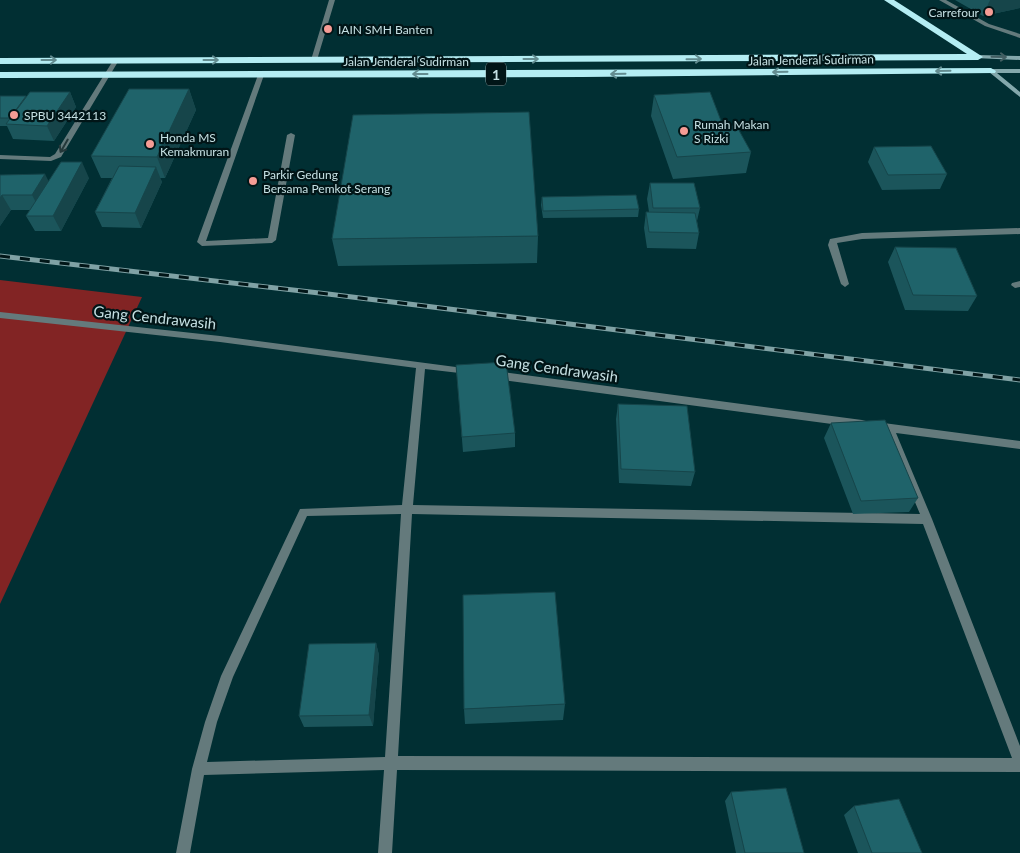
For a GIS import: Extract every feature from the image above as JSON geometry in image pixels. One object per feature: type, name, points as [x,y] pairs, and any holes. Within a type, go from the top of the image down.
[{"type":"highway","points":[[888,0],[977,57],[991,70]]},
{"type":"highway","name":"Jalan Jenderal Sudirman","points":[[0,60],[977,57]]},
{"type":"highway","name":"Jalan Jenderal Sudirman","points":[[0,75],[583,74],[991,70]]},
{"type":"main road","points":[[977,57],[1020,58]]},
{"type":"main road","points":[[991,70],[1020,71]]},
{"type":"main road","points":[[991,70],[1020,95]]},
{"type":"street","points":[[314,60],[332,0]]},
{"type":"street","points":[[942,0],[987,25],[1020,36]]},
{"type":"street","points":[[0,157],[52,158],[58,156],[116,60]]},
{"type":"street","points":[[261,74],[201,242],[205,244],[272,240],[291,135]]},
{"type":"street","points":[[845,284],[832,245],[833,241],[838,239],[862,236],[1020,231]]},
{"type":"street","name":"Gang Cendrawasih","points":[[0,315],[220,339],[1020,445]]},
{"type":"street","points":[[385,853],[389,763],[407,509],[421,365]]},
{"type":"street","points":[[199,769],[389,763],[1020,764],[927,519],[889,428]]},
{"type":"street","points":[[183,853],[199,769],[211,722],[227,676],[304,512],[407,509],[927,519]]},
{"type":"shaded area","points":[[0,280],[142,297],[0,604]]},
{"type":"building","points":[[129,89],[189,89],[157,157],[91,156]]},
{"type":"building","points":[[30,92],[70,92],[47,126],[6,124]]},
{"type":"building","points":[[710,92],[723,126],[736,125],[751,152],[677,157],[654,95]]},
{"type":"building","points":[[0,96],[26,96],[10,118],[0,118]]},
{"type":"building","points":[[529,112],[538,236],[332,239],[353,115]]},
{"type":"building","points":[[931,146],[947,174],[888,175],[874,147]]},
{"type":"building","points":[[61,162],[82,162],[53,216],[26,216]]},
{"type":"building","points":[[119,166],[156,167],[135,213],[95,212]]},
{"type":"building","points":[[45,174],[32,195],[2,195],[0,198],[0,175]]},
{"type":"building","points":[[650,183],[694,183],[700,208],[653,208]]},
{"type":"building","points":[[636,195],[639,209],[543,211],[542,197]]},
{"type":"building","points":[[646,212],[695,213],[699,233],[649,232]]},
{"type":"building","points":[[895,247],[956,248],[977,296],[913,295]]},
{"type":"building","points":[[506,362],[515,433],[462,437],[456,365]]},
{"type":"building","points":[[618,404],[687,406],[695,472],[621,469]]},
{"type":"building","points":[[885,420],[918,498],[861,501],[831,423]]},
{"type":"building","points":[[555,592],[565,704],[464,709],[463,595]]},
{"type":"building","points":[[376,643],[369,715],[299,716],[309,644]]},
{"type":"building","points":[[786,788],[804,853],[745,853],[731,792]]},
{"type":"building","points":[[899,799],[922,853],[872,853],[854,806]]},
{"type":"railway","points":[[0,256],[328,294],[1020,380]]},
{"type":"place","name":"Carrefour","points":[[989,12]]},
{"type":"place","name":"IAIN SMH Banten","points":[[328,29]]},
{"type":"place","name":"SPBU 3442113","points":[[14,115]]},
{"type":"place","name":"Rumah Makan S Rizki","points":[[684,131]]},
{"type":"place","name":"Honda MS Kemakmuran","points":[[150,144]]},
{"type":"place","name":"Parkir Gedung Bersama Pemkot Serang","points":[[253,181]]}]
